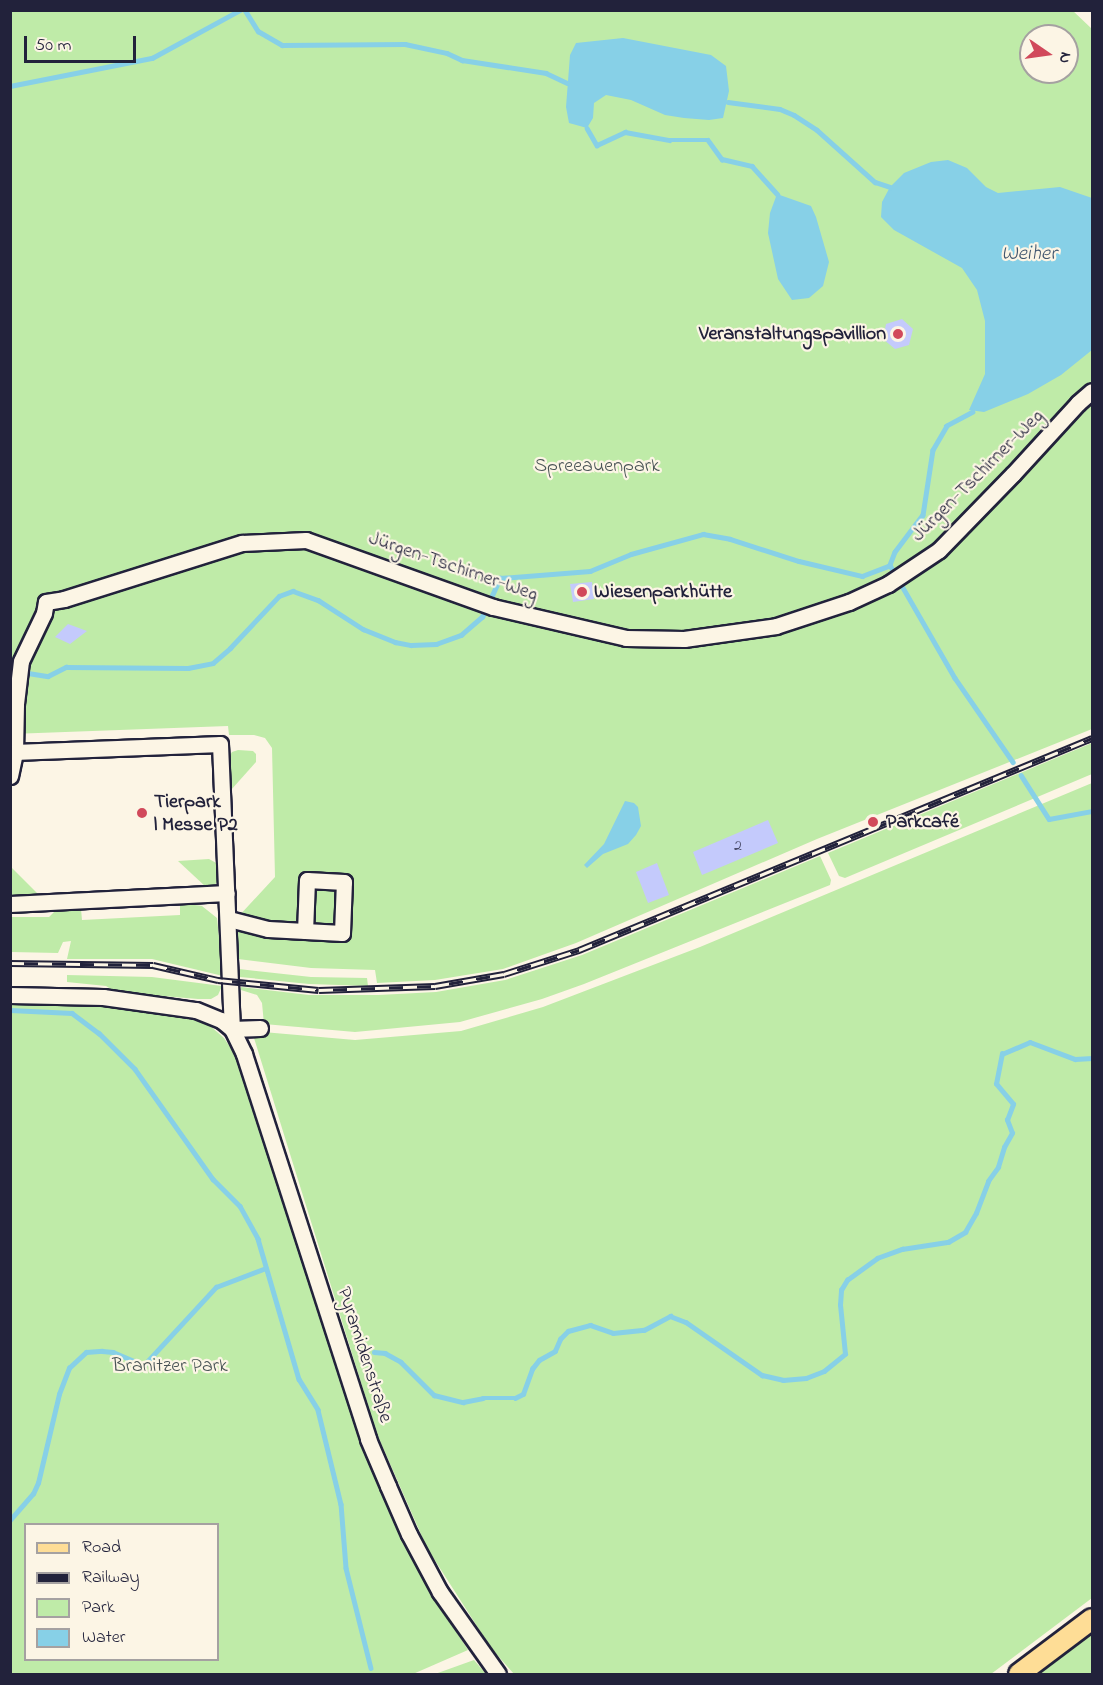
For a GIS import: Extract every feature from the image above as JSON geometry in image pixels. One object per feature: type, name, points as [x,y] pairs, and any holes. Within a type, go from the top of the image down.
[{"type":"main road","points":[[1019,1674],[1092,1619]]},
{"type":"street","name":"Jürgen-Tschirner-Weg","points":[[15,752],[16,704],[21,661],[44,613],[46,602],[64,599],[242,543],[306,540],[494,607],[626,638],[684,639],[776,626],[849,602],[886,585],[939,550],[1092,391]]},
{"type":"street","points":[[10,776],[15,752],[220,744],[232,1029]]},
{"type":"street","points":[[10,904],[227,893]]},
{"type":"street","points":[[229,919],[251,927],[277,923],[305,931]]},
{"type":"street","points":[[10,995],[103,997],[196,1010],[222,1020],[232,1029],[260,1028]]},
{"type":"street","name":"Pyramidenstraße","points":[[232,1029],[244,1054],[368,1439],[409,1534],[440,1592],[498,1674]]},
{"type":"green space","name":"Spreeauenpark","points":[[1072,10],[1092,29],[1092,729],[817,839],[576,943],[503,969],[435,980],[377,983],[375,970],[311,968],[238,959],[237,918],[275,877],[272,748],[265,738],[254,735],[229,735],[228,726],[11,734],[11,11]]},
{"type":"green space","points":[[1092,743],[1092,774],[845,878],[839,876],[828,853]]},
{"type":"green space","points":[[253,751],[256,754],[256,762],[231,790],[229,757],[232,752]]},
{"type":"green space","points":[[1092,783],[1092,1598],[991,1674],[514,1674],[491,1648],[427,1548],[377,1434],[254,1038],[257,1033],[355,1040],[461,1031],[543,1007],[700,947]]},
{"type":"green space","points":[[820,856],[831,880],[830,885],[584,984],[542,999],[460,1022],[355,1032],[264,1024],[262,1003],[257,995],[241,990],[241,987],[309,995],[378,995],[436,992],[505,980],[582,955]]},
{"type":"green space","points":[[209,859],[218,864],[218,881],[213,887],[206,887],[178,861]]},
{"type":"green space","points":[[10,868],[12,868],[38,894],[11,896]]},
{"type":"green space","points":[[180,903],[202,906],[217,918],[223,976],[152,959],[67,959],[71,941],[63,942],[58,953],[11,952],[11,917],[49,917],[56,910],[81,909],[82,920],[180,915]]},
{"type":"green space","points":[[239,969],[311,977],[367,978],[368,986],[309,984],[240,977]]},
{"type":"green space","points":[[67,975],[152,977],[222,986],[218,995],[211,999],[198,999],[116,992],[106,986],[67,982]]},
{"type":"green space","name":"Branitzer Park","points":[[11,1002],[104,1003],[194,1018],[208,1024],[224,1038],[236,1056],[380,1491],[432,1594],[468,1650],[413,1674],[11,1674]]},
{"type":"green space","points":[[1092,1629],[1092,1674],[1027,1674]]},
{"type":"green space","points":[[474,1660],[486,1674],[435,1674]]},
{"type":"water","points":[[623,38],[711,55],[726,66],[729,91],[723,118],[709,120],[665,115],[631,100],[606,95],[594,103],[593,118],[587,128],[569,123],[566,107],[570,55],[576,43]]},
{"type":"water","name":"Weiher","points":[[948,160],[967,168],[986,187],[998,193],[1060,187],[1092,198],[1092,350],[1061,375],[1028,394],[984,412],[969,410],[985,374],[985,321],[977,290],[962,268],[894,230],[881,217],[882,202],[890,187],[904,173],[931,162]]},
{"type":"water","points":[[777,194],[811,206],[816,217],[829,262],[823,286],[809,298],[792,300],[778,279],[768,233],[770,213]]},
{"type":"water","points":[[625,801],[634,803],[638,807],[641,826],[636,835],[628,844],[603,854],[587,868],[584,865],[604,844]]},
{"type":"building","name":"Veranstaltungspavillion","points":[[902,319],[913,329],[909,345],[895,349],[883,339],[886,324]]},
{"type":"building","name":"Wiesenparkhütte","points":[[592,582],[594,599],[573,602],[570,584]]},
{"type":"building","points":[[68,624],[87,631],[70,644],[55,637]]},
{"type":"building","points":[[768,820],[778,843],[702,875],[693,852]]},
{"type":"building","points":[[657,863],[669,895],[648,903],[636,872]]},
{"type":"waterway","points":[[10,86],[152,58],[240,10]]},
{"type":"waterway","points":[[245,10],[258,31],[282,45],[405,44],[447,53],[462,60],[546,73],[567,83]]},
{"type":"waterway","points":[[728,102],[780,109],[794,115],[817,130],[875,182],[890,187]]},
{"type":"waterway","points":[[587,128],[597,145],[625,132],[669,140],[708,140],[722,159],[752,166],[777,194]]},
{"type":"waterway","points":[[973,412],[947,426],[933,450],[923,515],[895,552],[890,565],[955,678],[1013,762]]},
{"type":"waterway","points":[[28,673],[48,676],[66,667],[188,668],[213,663],[279,596],[293,591],[318,600],[363,629],[395,642],[411,645],[436,644],[461,635],[482,617],[500,578],[590,571],[631,554],[703,534],[730,539],[799,561],[862,576],[890,565]]},
{"type":"waterway","points":[[1021,775],[1049,819],[1092,811]]},
{"type":"waterway","points":[[10,1010],[72,1013],[99,1033],[135,1069],[213,1179],[240,1206],[258,1239],[299,1379],[318,1410],[341,1504],[346,1568],[371,1668]]},
{"type":"waterway","points":[[374,1352],[385,1353],[401,1362],[434,1395],[463,1402],[483,1398],[515,1398],[523,1394],[532,1369],[539,1360],[555,1351],[560,1339],[568,1331],[590,1325],[613,1333],[644,1330],[670,1316],[686,1322],[762,1375],[783,1380],[806,1378],[824,1371],[845,1354],[840,1305],[841,1290],[847,1280],[877,1258],[902,1249],[948,1242],[965,1232],[976,1213],[988,1181],[998,1167],[1004,1147],[1012,1133],[1007,1120],[1013,1104],[996,1084],[1002,1054],[1030,1042],[1075,1059],[1092,1058]]},
{"type":"waterway","points":[[10,1520],[33,1494],[38,1483],[59,1394],[69,1368],[86,1352],[102,1351],[113,1352],[144,1365],[216,1287],[266,1268]]},
{"type":"railway","points":[[10,963],[153,965],[218,980],[319,990],[435,986],[504,974],[579,950],[1092,738]]},
{"type":"place","name":"Veranstaltungspavillion","points":[[898,334]]},
{"type":"place","name":"Wiesenparkhütte","points":[[582,592]]},
{"type":"place","name":"Tierpark | Messe P2","points":[[142,813]]},
{"type":"place","name":"Parkcafé","points":[[873,822]]}]
